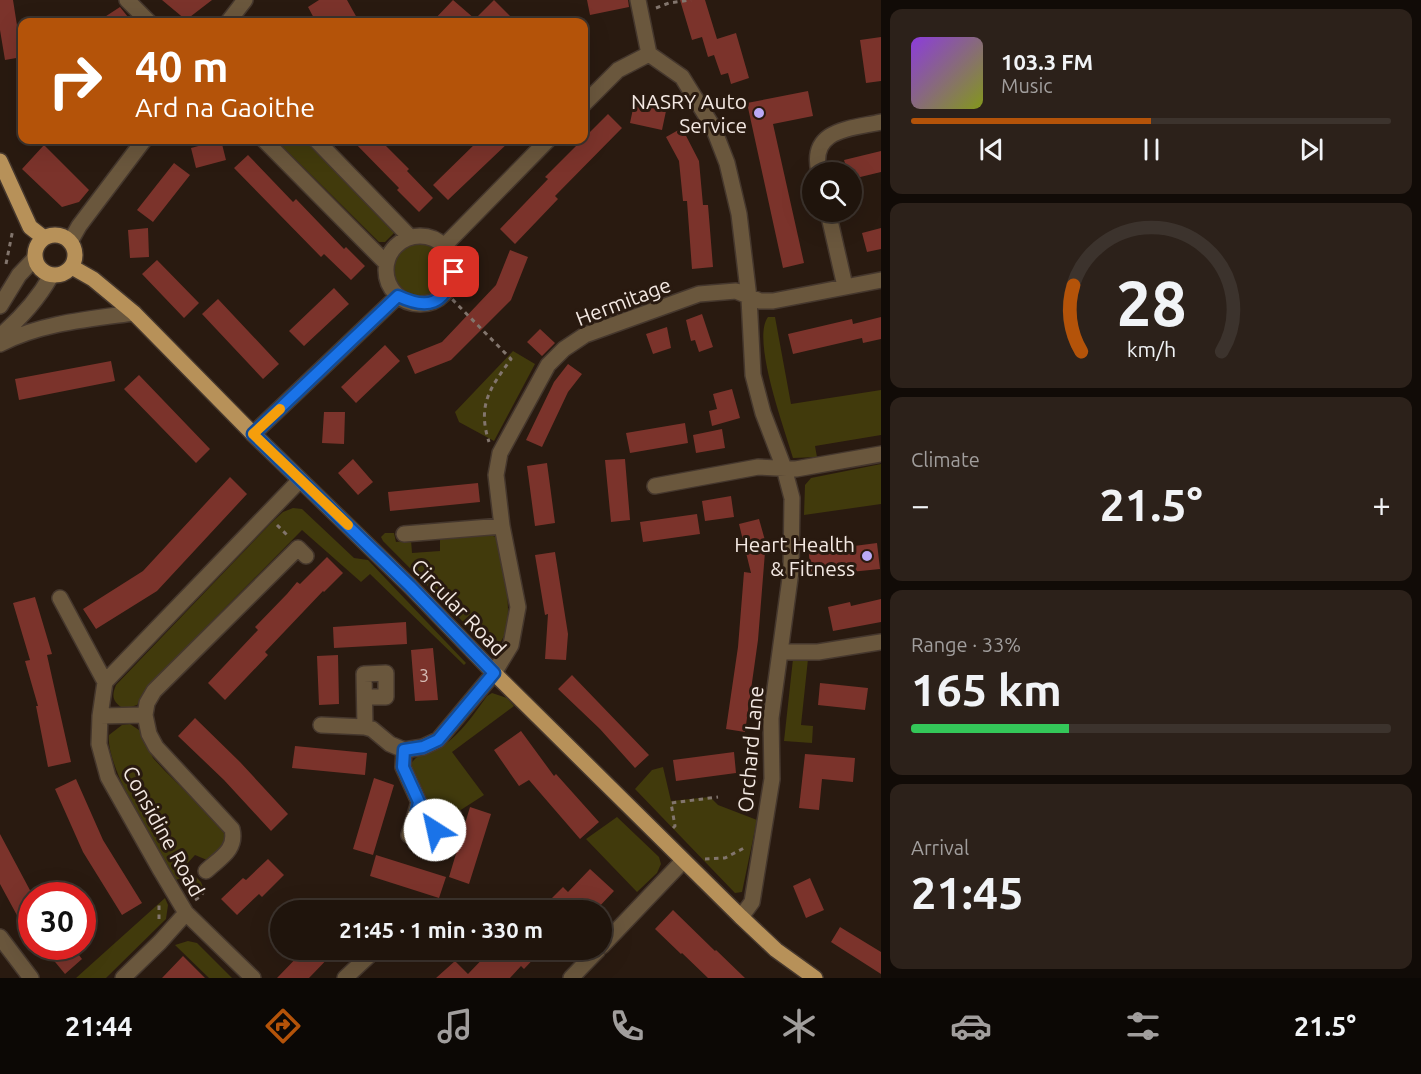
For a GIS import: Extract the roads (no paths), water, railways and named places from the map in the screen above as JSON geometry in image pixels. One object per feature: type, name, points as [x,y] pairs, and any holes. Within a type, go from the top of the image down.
[{"type":"main road","points":[[0,161],[30,227],[44,238]]},
{"type":"main road","points":[[53,235],[70,242],[75,259],[72,267],[63,274],[51,276],[40,270],[35,258],[39,243],[44,238],[53,235]]},
{"type":"main road","name":"Circular Road","points":[[72,267],[93,279],[134,313],[683,861],[776,950],[815,978]]},
{"type":"street","points":[[127,0],[145,18]]},
{"type":"street","points":[[231,18],[245,0]]},
{"type":"street","points":[[638,0],[649,54],[682,77],[713,127],[727,163],[739,214],[749,298],[753,375],[763,413],[784,468]]},
{"type":"street","points":[[588,100],[618,70],[649,54]]},
{"type":"street","points":[[817,162],[821,143],[831,134],[881,122]]},
{"type":"street","points":[[70,242],[79,226],[141,144]]},
{"type":"street","points":[[268,144],[385,262]]},
{"type":"street","points":[[320,144],[409,236]]},
{"type":"street","points":[[445,245],[544,144]]},
{"type":"street","points":[[830,222],[845,286]]},
{"type":"street","points":[[409,236],[430,236],[445,245],[452,257],[454,272],[446,293],[429,303],[414,304],[398,296],[389,286],[385,262],[392,249],[400,241],[409,236]]},
{"type":"street","points":[[0,306],[19,275],[35,258]]},
{"type":"street","points":[[0,336],[34,302],[51,276]]},
{"type":"street","name":"Hermitage","points":[[404,750],[423,747],[438,740],[494,673],[511,645],[518,607],[502,526],[496,475],[500,453],[548,365],[564,349],[585,334],[699,294],[736,291],[760,301],[773,301],[881,280]]},
{"type":"street","points":[[253,434],[398,296]]},
{"type":"street","points":[[0,344],[20,333],[82,319],[134,313]]},
{"type":"street","points":[[655,486],[758,467],[796,469],[881,454]]},
{"type":"street","name":"Orchard Lane","points":[[741,917],[752,902],[772,779],[771,718],[782,652],[792,550],[792,498],[784,468]]},
{"type":"street","points":[[60,598],[105,682],[300,480]]},
{"type":"street","points":[[404,534],[502,526]]},
{"type":"street","points":[[100,716],[145,715],[147,704],[154,691],[302,552]]},
{"type":"street","points":[[782,652],[818,652],[881,642]]},
{"type":"street","name":"Considine Road","points":[[105,682],[99,744],[108,777],[186,913],[123,978]]},
{"type":"street","points":[[364,697],[365,727]]},
{"type":"street","name":"Considine Road","points":[[145,715],[149,734],[156,747],[232,829],[233,846],[206,871]]},
{"type":"street","points":[[321,726],[372,729],[390,744],[404,750],[403,767],[419,802],[417,811]]},
{"type":"street","points":[[612,936],[683,861]]},
{"type":"street","points":[[186,913],[253,978]]},
{"type":"street","points":[[0,937],[31,978]]},
{"type":"street","points":[[345,978],[364,960]]},
{"type":"street","points":[[571,978],[588,960]]},
{"type":"place","name":"NASRY Auto Service","points":[[759,113]]},
{"type":"place","name":"Heart Health & Fitness","points":[[867,556]]}]
